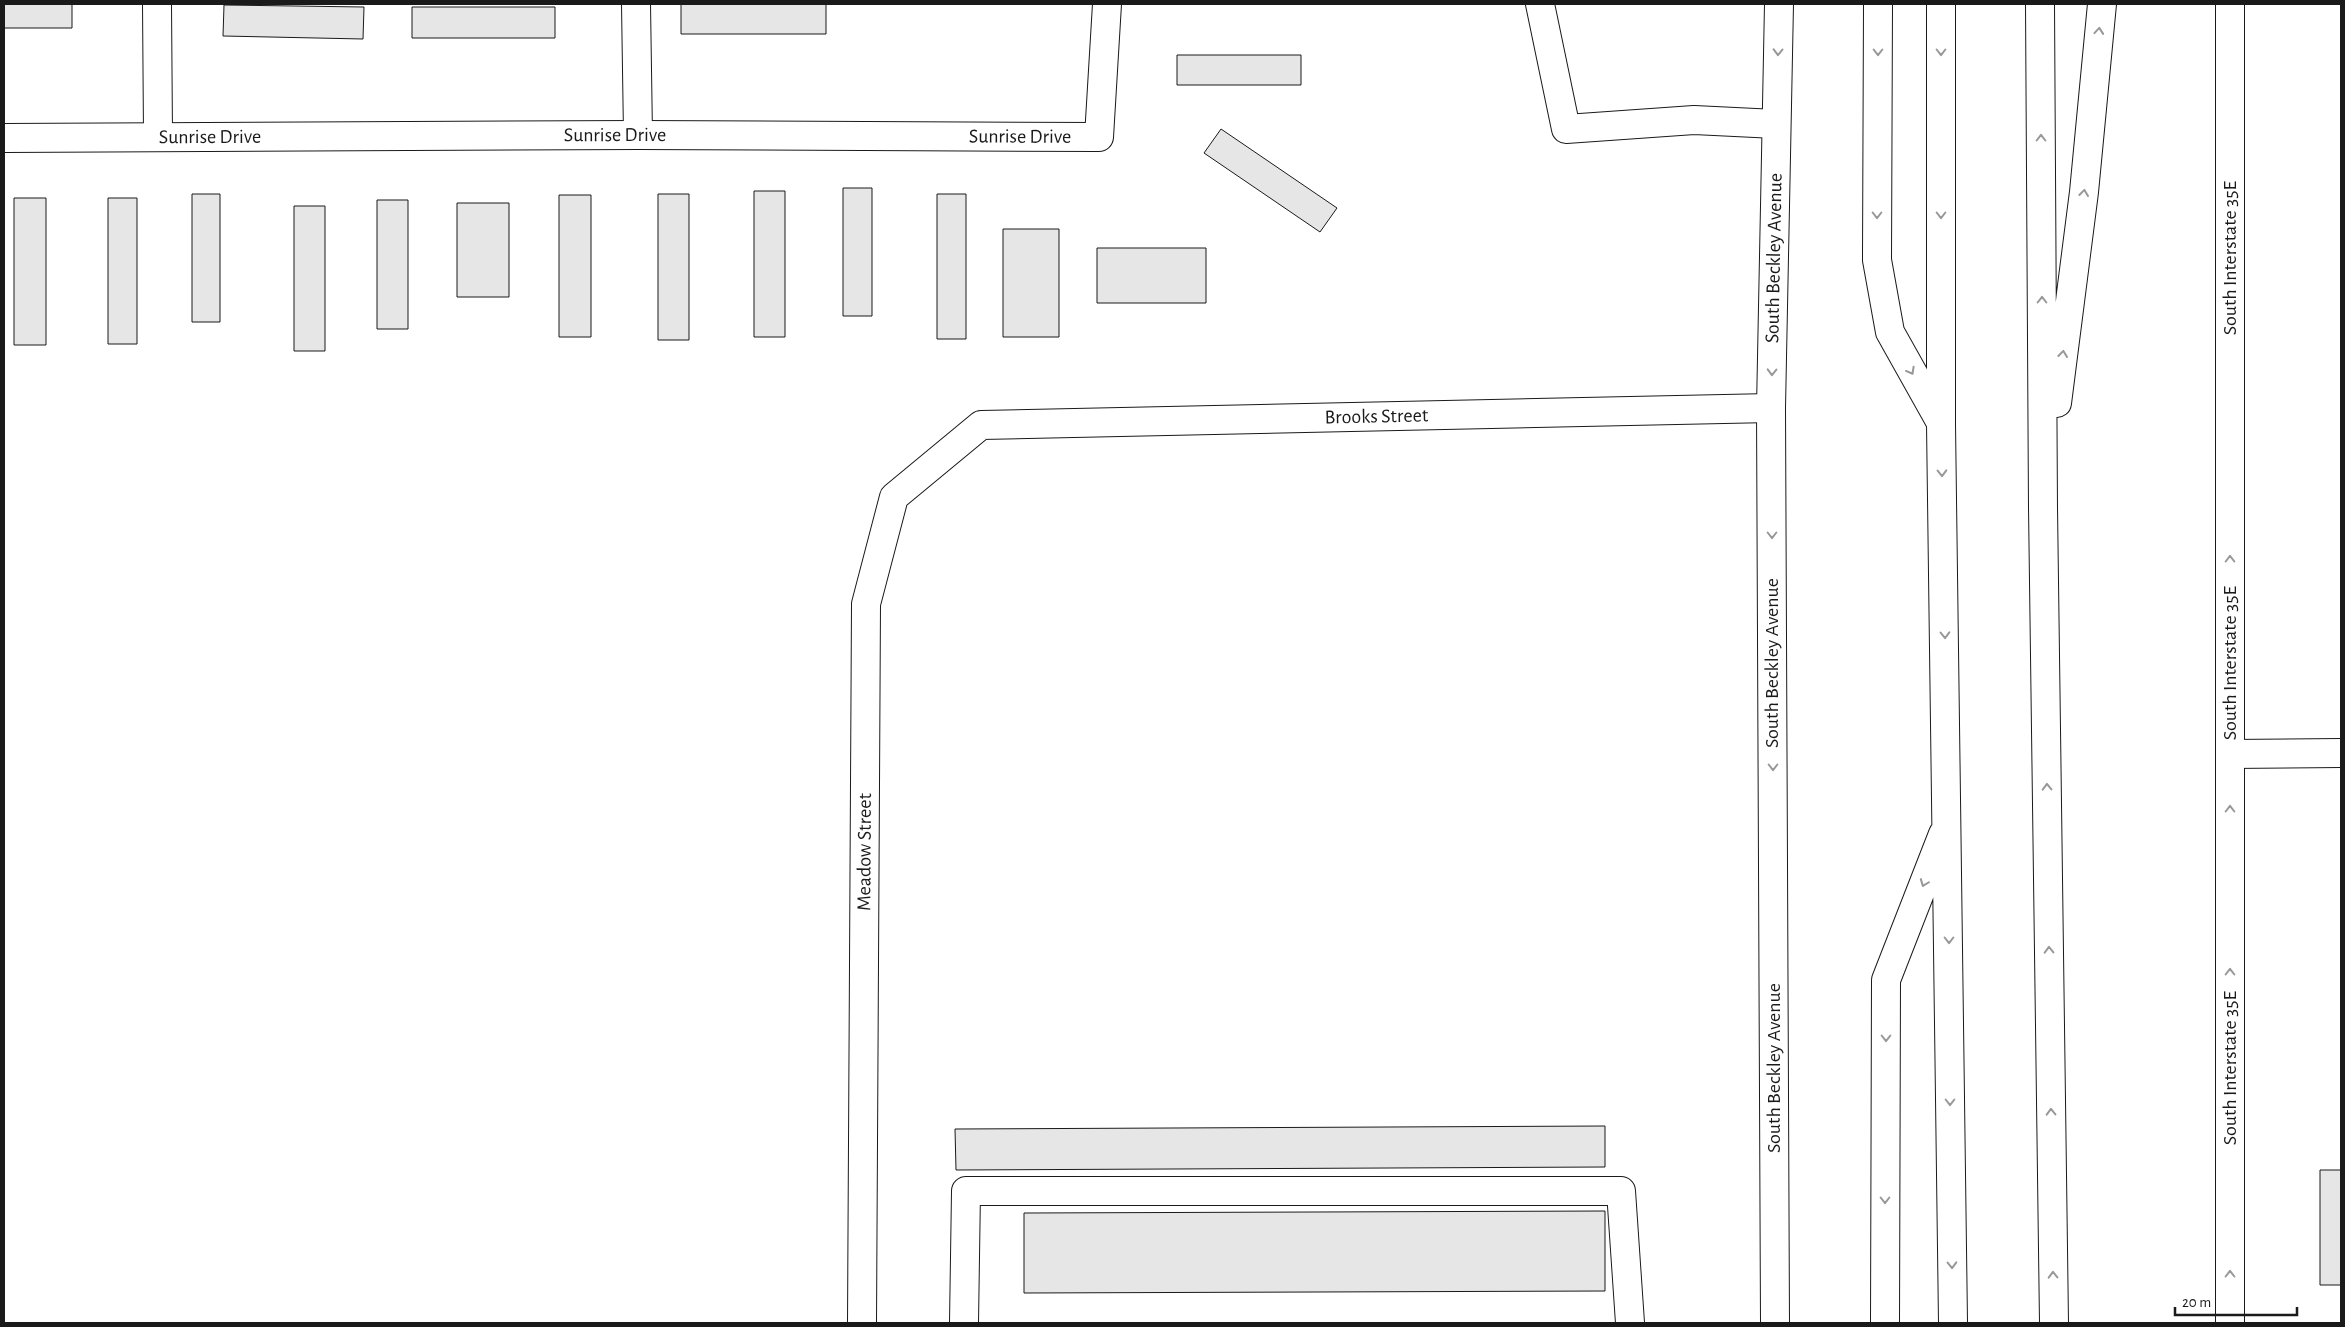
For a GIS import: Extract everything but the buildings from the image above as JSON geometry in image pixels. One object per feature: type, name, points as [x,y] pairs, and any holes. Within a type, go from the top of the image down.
[{"type":"main road","points":[[157,4],[158,135]]},
{"type":"main road","points":[[636,4],[638,135]]},
{"type":"main road","points":[[1540,4],[1566,129],[1694,120],[1776,124]]},
{"type":"main road","name":"South Beckley Avenue","points":[[1774,1323],[1771,408],[1779,4]]},
{"type":"main road","points":[[1878,4],[1877,260],[1890,332],[1942,424]]},
{"type":"main road","points":[[1941,4],[1942,424],[1953,1323]]},
{"type":"main road","points":[[2040,4],[2043,506],[2054,1323]]},
{"type":"main road","points":[[2043,506],[2084,192],[2102,4]]},
{"type":"main road","name":"South Interstate 35E","points":[[2230,4],[2230,1323]]},
{"type":"main road","name":"Sunrise Drive","points":[[4,138],[158,135],[1100,137],[1107,7]]},
{"type":"main road","name":"Brooks Street","points":[[981,424],[1771,408]]},
{"type":"main road","name":"Meadow Street","points":[[862,1323],[866,604],[894,497],[981,424]]},
{"type":"main road","points":[[2230,754],[2341,753]]},
{"type":"main road","points":[[1885,1323],[1886,980],[1948,821]]},
{"type":"main road","points":[[964,1323],[966,1191],[1621,1191],[1630,1323]]}]
